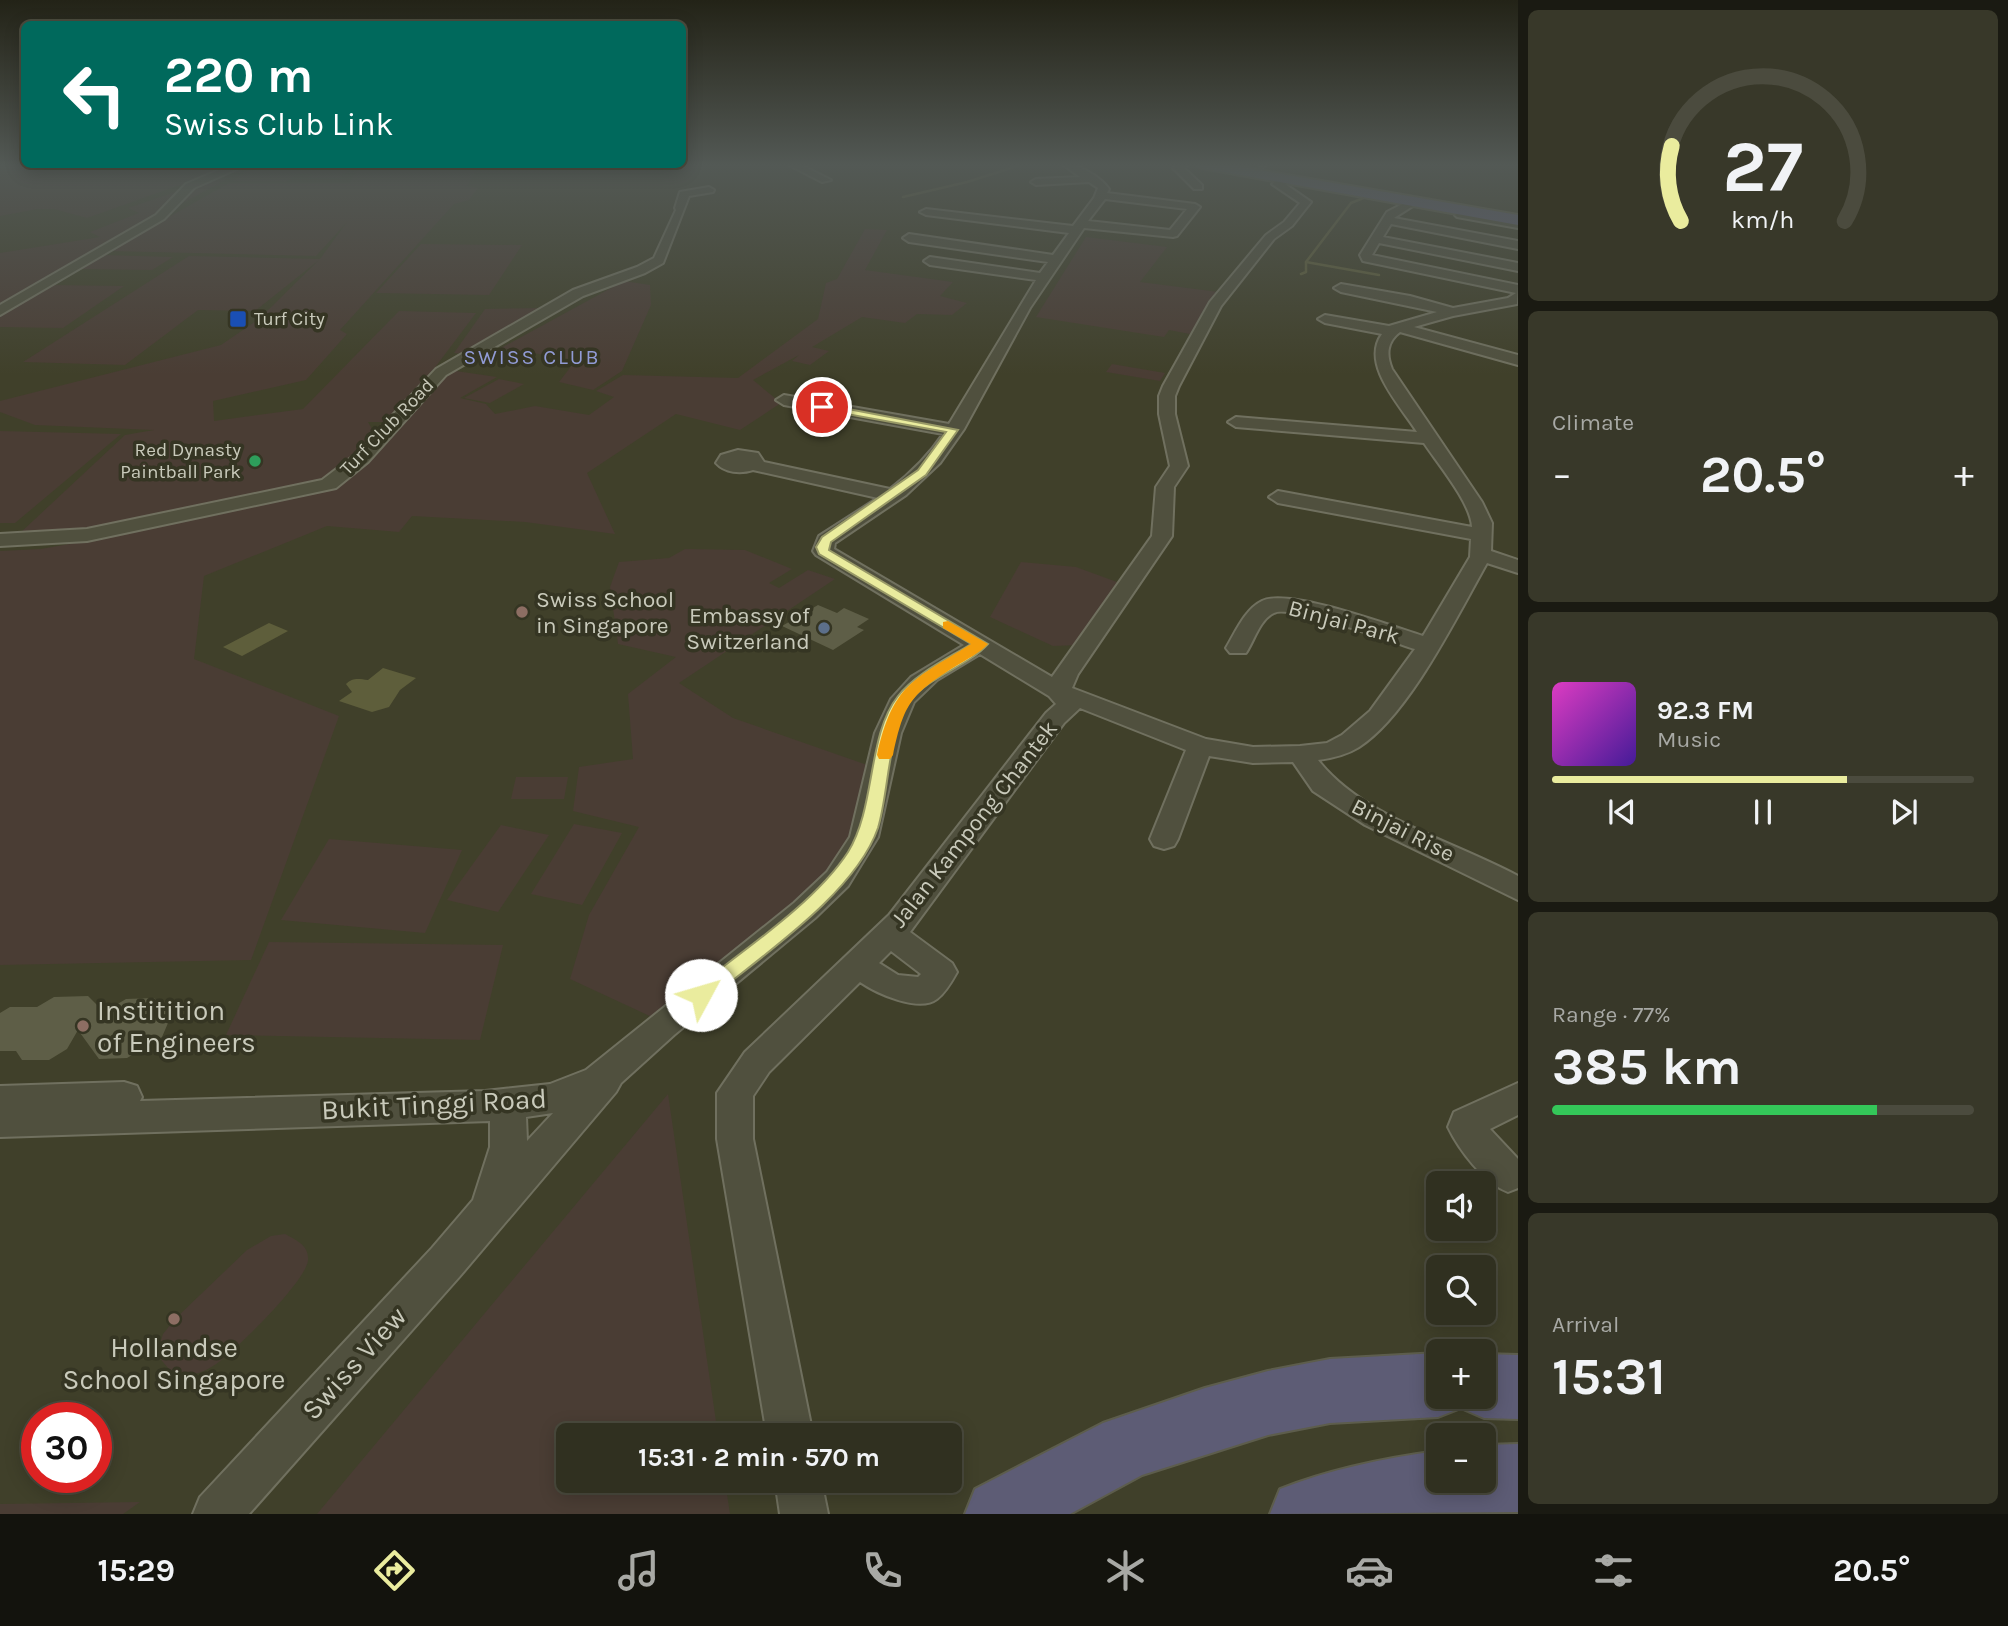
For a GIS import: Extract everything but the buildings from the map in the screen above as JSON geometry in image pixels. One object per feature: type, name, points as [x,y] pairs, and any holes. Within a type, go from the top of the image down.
[{"type":"highway","points":[[1000,1514],[1127,1447],[1205,1421],[1268,1403],[1330,1391],[1426,1386]]},
{"type":"highway","points":[[1496,1386],[1518,1387]]},
{"type":"highway","points":[[1496,1479],[1518,1478]]},
{"type":"highway","points":[[1305,1514],[1387,1492],[1426,1487]]},
{"type":"street","points":[[0,311],[130,235]]},
{"type":"street","name":"Turf Club Road","points":[[0,541],[87,535],[321,487],[335,480],[362,458],[427,385],[455,364],[578,293],[659,260],[669,235]]},
{"type":"street","points":[[754,465],[892,495],[922,472],[952,430],[1072,235]]},
{"type":"street","name":"Jalan Kampong Chantek","points":[[788,1423],[735,1139],[735,1093],[757,1062],[890,933],[1055,718],[1070,705],[1058,691],[1066,674],[1162,536],[1165,487],[1179,467],[1167,414],[1167,396],[1215,305],[1273,235]]},
{"type":"street","points":[[1379,235],[1366,255],[1367,258],[1518,289]]},
{"type":"street","points":[[1464,235],[1518,245]]},
{"type":"street","points":[[909,239],[1056,259]]},
{"type":"street","points":[[1376,239],[1518,267]]},
{"type":"street","points":[[930,261],[1045,277]]},
{"type":"street","points":[[1341,288],[1410,300],[1451,312]]},
{"type":"street","points":[[1480,544],[1482,523],[1477,511],[1391,381],[1379,357],[1381,345],[1394,329],[1451,312],[1512,301],[1518,296]]},
{"type":"street","points":[[1325,319],[1394,329],[1518,360]]},
{"type":"street","points":[[784,400],[952,430]]},
{"type":"street","points":[[1236,422],[1430,438]]},
{"type":"street","name":"Binjai Park","points":[[892,495],[826,540],[823,551],[1058,691],[1200,746],[1253,755],[1333,750],[1351,741],[1380,716],[1429,646],[1480,544]]},
{"type":"street","points":[[1278,497],[1480,544],[1518,567]]},
{"type":"street","name":"Binjai Park","points":[[1238,648],[1264,610],[1278,604],[1361,624],[1429,646]]},
{"type":"street","name":"Bukit Tinggi Road","points":[[0,1121],[508,1104],[553,1098],[588,1087],[622,1063],[659,1028],[806,910],[833,883],[855,855],[869,828],[892,722],[903,699],[922,681],[981,644]]},
{"type":"street","points":[[1164,839],[1200,746]]},
{"type":"street","name":"Binjai Rise","points":[[1300,754],[1323,785],[1375,820],[1482,869],[1518,889]]},
{"type":"street","points":[[858,965],[891,986],[925,991],[941,972],[890,933]]},
{"type":"street","name":"Swiss View","points":[[217,1514],[622,1063]]},
{"type":"street","points":[[0,1101],[124,1097],[115,1117]]},
{"type":"street","points":[[1508,1175],[1466,1126],[1467,1123],[1518,1097]]},
{"type":"street","name":"Swiss View","points":[[489,1210],[509,1147],[508,1104]]},
{"type":"street","points":[[800,1493],[804,1514]]},
{"type":"shaded area","points":[[95,235],[124,235],[0,307],[0,253],[100,237]]},
{"type":"shaded area","points":[[138,235],[335,235],[316,256],[109,251]]},
{"type":"shaded area","points":[[338,235],[426,235],[340,330],[347,334],[306,380],[213,401],[214,421],[303,409],[399,311],[476,313],[394,422],[368,422],[373,431],[371,441],[325,482],[267,491],[172,515],[81,532],[19,534],[125,435],[154,430],[35,425],[0,412],[0,401],[221,345],[259,319],[319,260],[255,311],[198,310],[125,365],[23,362],[189,256],[320,259]]},
{"type":"shaded area","points":[[862,235],[884,235],[865,270],[953,282],[940,296],[967,303],[952,315],[917,314],[905,323],[862,317],[812,347],[829,351],[810,365],[792,361],[799,355],[753,380],[781,403],[740,430],[676,414],[587,473],[615,534],[525,522],[412,516],[399,532],[327,526],[204,576],[194,659],[339,716],[251,960],[0,965],[0,551],[41,549],[120,535],[230,506],[331,489],[378,447],[449,370],[497,377],[460,398],[486,404],[495,414],[535,406],[589,415],[614,397],[596,391],[623,375],[738,378],[818,319],[826,283],[837,279]]},
{"type":"shaded area","points":[[1086,237],[1167,247],[1140,282],[1219,292],[1190,334],[1169,330],[1164,337],[1036,317]]},
{"type":"shaded area","points":[[421,244],[522,245],[489,295],[376,293]]},
{"type":"shaded area","points":[[102,255],[173,257],[152,270],[79,269]]},
{"type":"shaded area","points":[[624,281],[650,285],[651,305],[622,371],[593,390],[559,382],[576,360],[501,348]]},
{"type":"shaded area","points":[[48,285],[124,286],[63,328],[0,327],[0,314]]},
{"type":"shaded area","points":[[545,308],[461,354],[454,353],[485,309]]},
{"type":"shaded area","points":[[1112,364],[1165,373],[1160,381],[1106,372]]},
{"type":"shaded area","points":[[499,379],[524,384],[490,403],[464,398]]},
{"type":"shaded area","points":[[0,431],[121,434],[15,523],[0,523]]},
{"type":"shaded area","points":[[685,549],[745,550],[792,569],[769,583],[779,588],[808,570],[835,579],[679,683],[733,718],[873,767],[857,835],[816,890],[654,1018],[570,979],[589,915],[639,827],[573,811],[579,767],[633,759],[628,694],[676,657],[618,644],[610,587],[619,562],[669,558]]},
{"type":"shaded area","points":[[1021,562],[1076,567],[1117,582],[1080,645],[1053,646],[990,617]]},
{"type":"shaded area","points":[[269,623],[288,631],[242,656],[223,647]]},
{"type":"shaded area","points":[[383,668],[416,678],[400,690],[389,707],[372,712],[339,701],[352,692],[346,684],[351,680],[368,680]]},
{"type":"shaded area","points":[[516,777],[568,777],[564,799],[511,799]]},
{"type":"shaded area","points":[[574,824],[622,833],[582,905],[531,894]]},
{"type":"shaded area","points":[[501,825],[549,835],[498,912],[447,900]]},
{"type":"shaded area","points":[[329,839],[462,850],[425,933],[281,920]]},
{"type":"shaded area","points":[[269,942],[503,945],[480,1040],[226,1035]]},
{"type":"shaded area","points":[[668,1094],[716,1423],[556,1423],[556,1493],[727,1493],[730,1514],[317,1514]]},
{"type":"shaded area","points":[[285,1234],[304,1247],[308,1260],[305,1270],[284,1297],[241,1343],[212,1367],[185,1375],[168,1368],[157,1353],[163,1334],[175,1319],[247,1250],[271,1236]]},
{"type":"shaded area","points":[[140,1502],[123,1514],[0,1514],[0,1504]]},
{"type":"waterway","points":[[1306,262],[1327,235]]},
{"type":"waterway","points":[[1301,274],[1306,272],[1306,262]]},
{"type":"waterway","points":[[1306,262],[1379,275]]},
{"type":"slow traffic","points":[[885,755],[892,722],[903,699],[922,681],[981,644],[948,625]]},
{"type":"place","name":"Turf City","points":[[238,319]]},
{"type":"place","name":"Red Dynasty Paintball Park","points":[[255,461]]},
{"type":"place","name":"Swiss School in Singapore","points":[[522,612]]},
{"type":"place","name":"Embassy of Switzerland","points":[[824,628]]},
{"type":"place","name":"Institition of Engineers","points":[[83,1026]]},
{"type":"place","name":"Hollandse School Singapore","points":[[174,1319]]},
{"type":"district","name":"SWISS CLUB","points":[[532,357]]},
{"type":"route","points":[[701,995],[806,910],[833,883],[855,855],[869,828],[892,722],[903,699],[922,681],[981,644],[823,551],[826,540],[922,472],[952,430],[822,407]]}]
